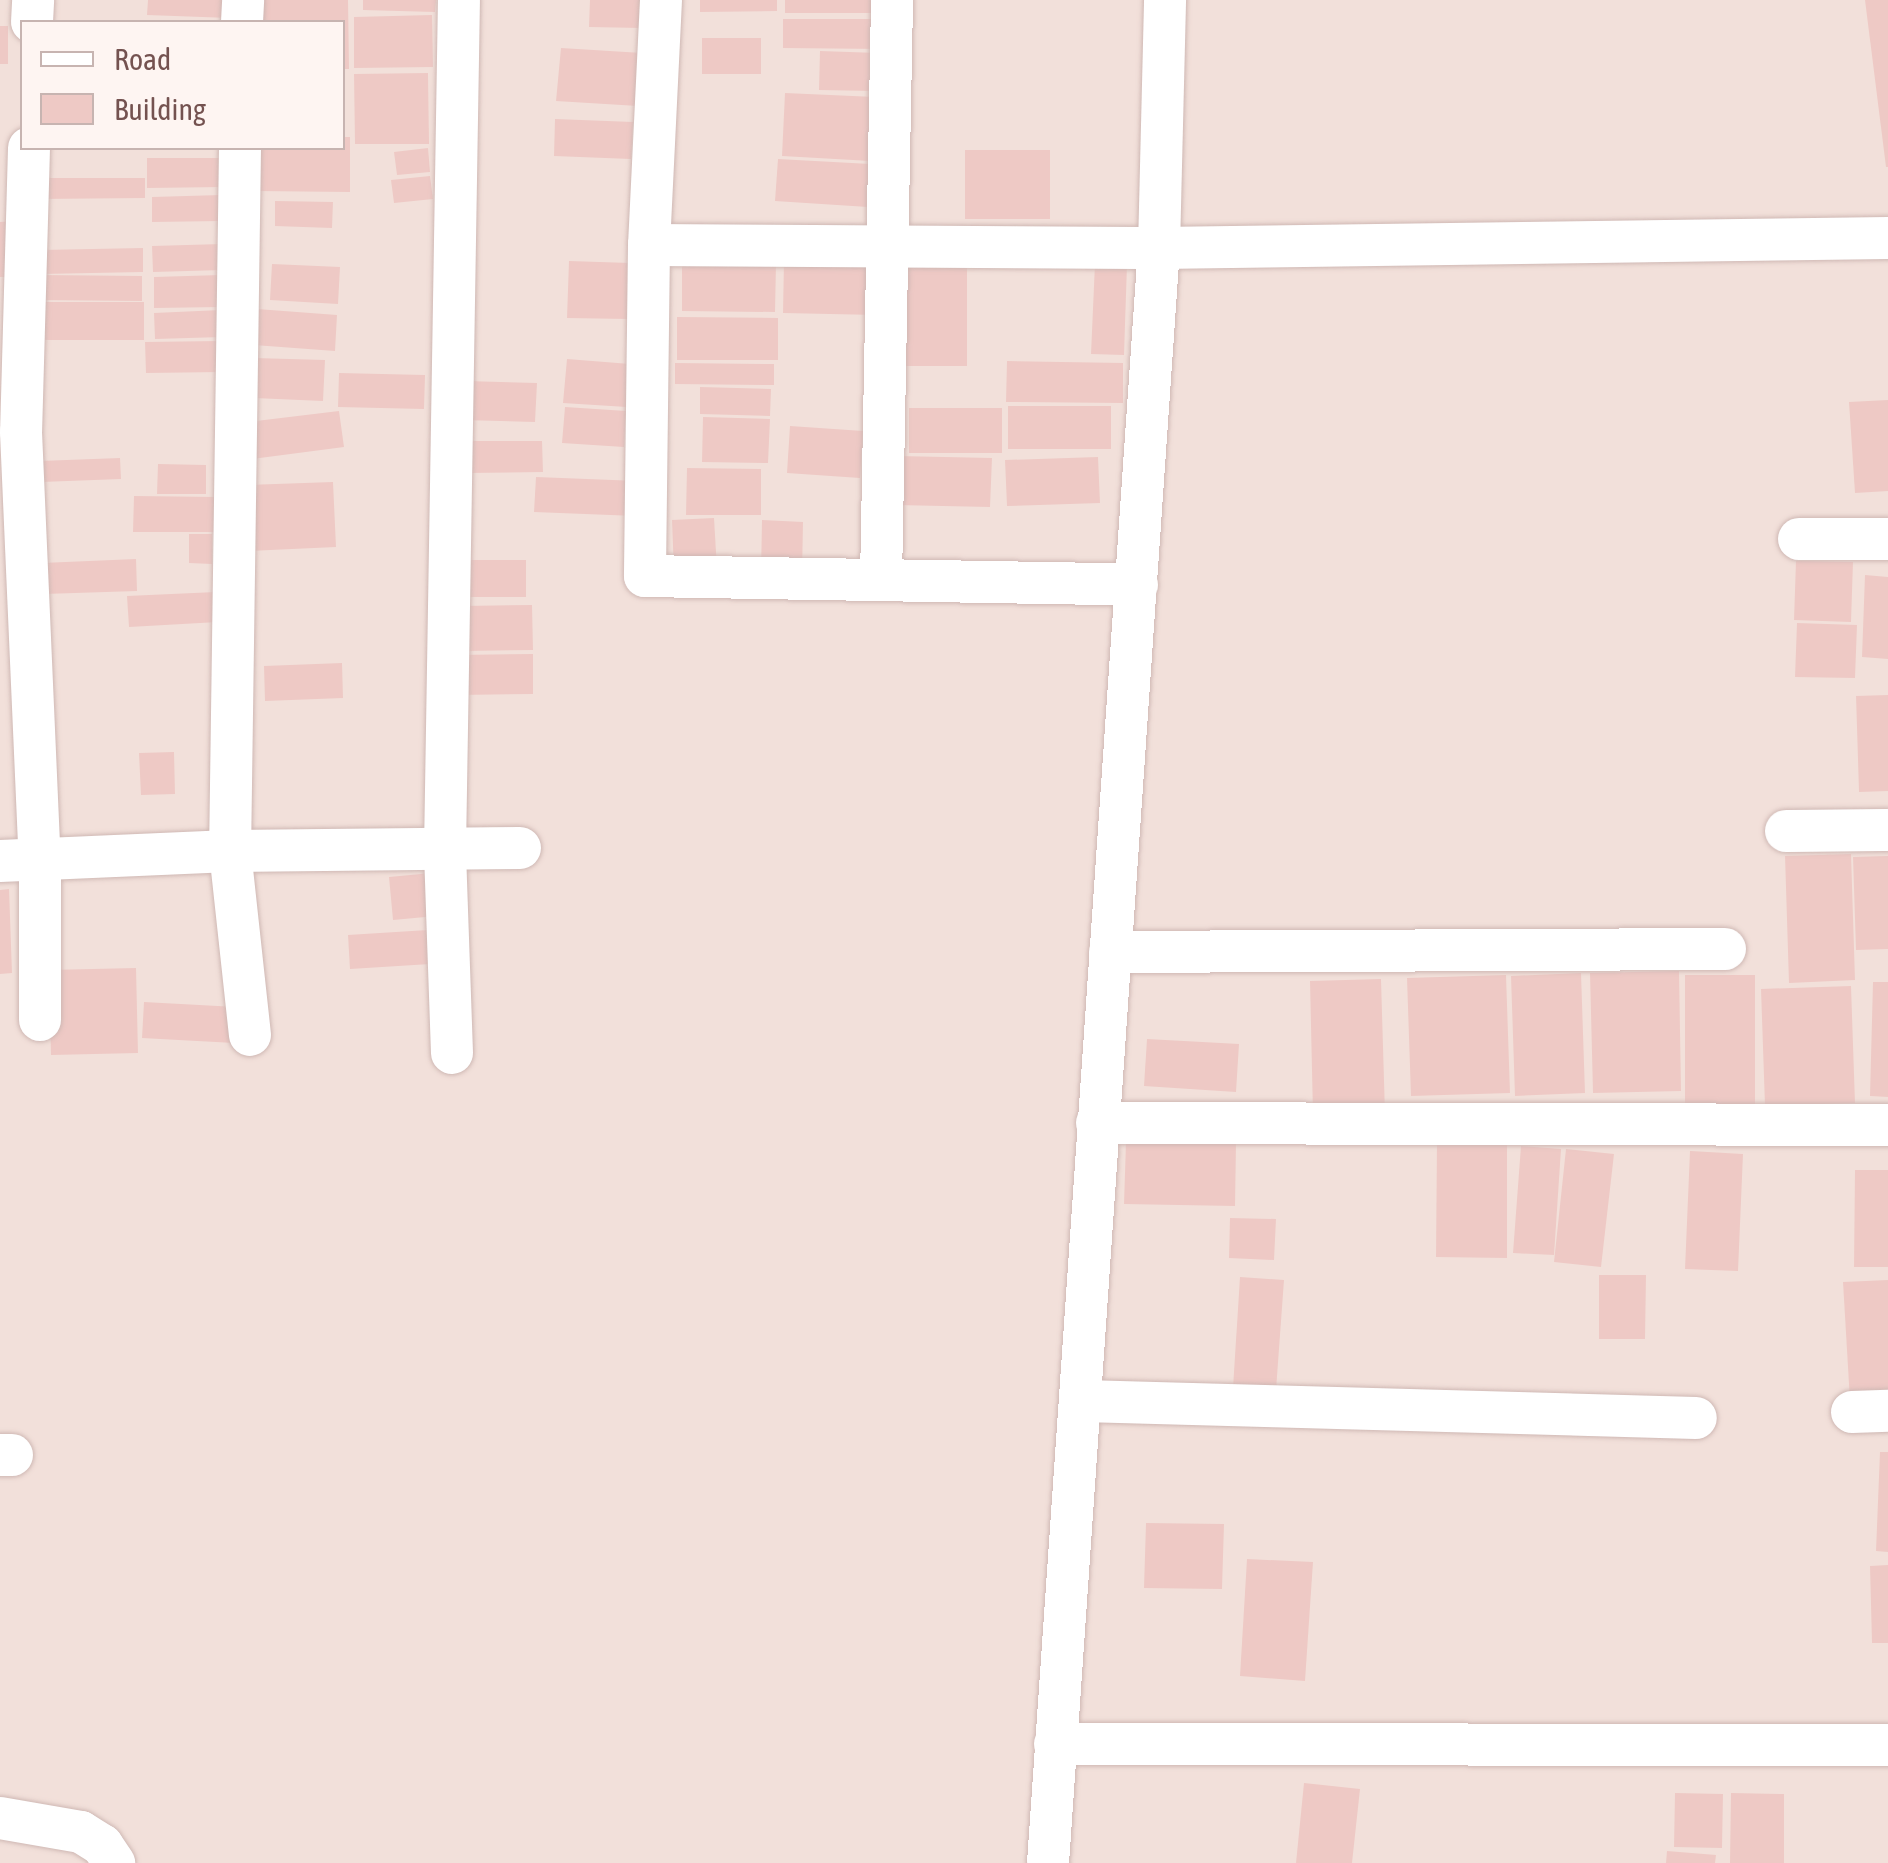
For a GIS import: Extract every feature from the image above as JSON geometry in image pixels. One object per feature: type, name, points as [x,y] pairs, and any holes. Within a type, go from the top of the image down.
[{"type":"street","points":[[452,1053],[445,850],[459,0]]},
{"type":"street","points":[[661,0],[650,245],[645,576],[1136,585]]},
{"type":"street","points":[[882,580],[892,0]]},
{"type":"street","points":[[1048,1863],[1083,1401],[1097,1123],[1159,248],[1165,0]]},
{"type":"street","points":[[28,150],[21,432],[20,860],[40,1020]]},
{"type":"street","points":[[240,150],[230,852],[250,1035]]},
{"type":"street","points":[[650,245],[1159,248],[1888,238]]},
{"type":"street","points":[[1798,539],[1888,539]]},
{"type":"street","points":[[1786,831],[1888,830]]},
{"type":"street","points":[[20,860],[520,848]]},
{"type":"street","points":[[1110,952],[1724,949]]},
{"type":"street","points":[[1097,1123],[1888,1125]]},
{"type":"street","points":[[1083,1401],[1696,1418]]},
{"type":"street","points":[[1056,1744],[1888,1745]]},
{"type":"street","points":[[0,1818],[81,1832],[102,1845],[114,1863]]},
{"type":"shaded area","points":[[0,0],[1888,0],[1888,1863],[0,1863]]},
{"type":"building","points":[[148,0],[231,0],[230,18],[147,15]]},
{"type":"building","points":[[257,0],[348,0],[349,69],[345,69],[345,20],[258,20]]},
{"type":"building","points":[[363,0],[436,0],[435,12],[363,10]]},
{"type":"building","points":[[590,0],[643,0],[642,28],[589,27]]},
{"type":"building","points":[[700,0],[777,0],[777,11],[700,12]]},
{"type":"building","points":[[785,0],[884,0],[884,13],[785,13]]},
{"type":"building","points":[[1865,0],[1888,0],[1888,167],[1886,167]]},
{"type":"building","points":[[432,15],[433,67],[354,68],[354,17]]},
{"type":"building","points":[[783,19],[883,19],[883,49],[783,48]]},
{"type":"building","points":[[0,26],[8,26],[8,64],[0,64]]},
{"type":"building","points":[[702,38],[761,38],[761,74],[702,74]]},
{"type":"building","points":[[561,48],[642,53],[638,106],[556,101]]},
{"type":"building","points":[[820,51],[878,53],[877,91],[819,90]]},
{"type":"building","points":[[428,73],[429,144],[355,144],[354,74]]},
{"type":"building","points":[[785,93],[875,97],[871,161],[782,156]]},
{"type":"building","points":[[555,119],[633,122],[631,159],[554,156]]},
{"type":"building","points":[[345,137],[350,137],[350,192],[256,191],[256,150],[345,150]]},
{"type":"building","points":[[428,148],[430,172],[397,175],[394,152]]},
{"type":"building","points":[[965,150],[1050,150],[1050,219],[965,219]]},
{"type":"building","points":[[147,158],[223,158],[223,187],[147,188]]},
{"type":"building","points":[[778,159],[870,164],[868,207],[775,201]]},
{"type":"building","points":[[430,176],[433,199],[394,203],[391,180]]},
{"type":"building","points":[[37,178],[145,178],[145,198],[37,199]]},
{"type":"building","points":[[221,195],[221,221],[152,222],[152,197]]},
{"type":"building","points":[[275,201],[333,202],[332,228],[275,226]]},
{"type":"building","points":[[14,221],[15,277],[0,277],[0,222]]},
{"type":"building","points":[[222,244],[222,270],[153,272],[152,246]]},
{"type":"building","points":[[143,248],[143,272],[41,274],[41,250]]},
{"type":"building","points":[[967,257],[967,366],[898,366],[898,258]]},
{"type":"building","points":[[784,260],[878,262],[877,315],[783,313]]},
{"type":"building","points":[[569,261],[630,263],[628,319],[567,318]]},
{"type":"building","points":[[1095,263],[1127,265],[1124,355],[1091,354]]},
{"type":"building","points":[[272,264],[340,267],[338,304],[270,300]]},
{"type":"building","points":[[682,264],[776,264],[775,312],[682,311]]},
{"type":"building","points":[[40,275],[142,276],[142,301],[40,300]]},
{"type":"building","points":[[221,275],[221,307],[154,308],[154,277]]},
{"type":"building","points":[[40,302],[144,302],[144,340],[40,340]]},
{"type":"building","points":[[257,309],[337,315],[335,351],[254,345]]},
{"type":"building","points":[[221,310],[222,337],[155,339],[154,313]]},
{"type":"building","points":[[677,317],[778,318],[778,360],[677,360]]},
{"type":"building","points":[[220,341],[221,372],[146,373],[145,342]]},
{"type":"building","points":[[254,358],[325,360],[323,401],[253,398]]},
{"type":"building","points":[[567,359],[630,364],[627,407],[563,403]]},
{"type":"building","points":[[1007,361],[1123,363],[1123,403],[1006,402]]},
{"type":"building","points":[[675,363],[774,364],[774,385],[675,384]]},
{"type":"building","points":[[339,373],[425,375],[424,409],[338,407]]},
{"type":"building","points":[[465,381],[537,383],[535,422],[464,420]]},
{"type":"building","points":[[700,387],[771,389],[770,416],[700,414]]},
{"type":"building","points":[[1888,400],[1888,491],[1855,493],[1849,402]]},
{"type":"building","points":[[1008,406],[1111,406],[1111,449],[1008,449]]},
{"type":"building","points":[[565,407],[626,411],[624,447],[562,443]]},
{"type":"building","points":[[909,408],[1002,408],[1002,453],[909,453]]},
{"type":"building","points":[[339,411],[344,447],[245,460],[240,423]]},
{"type":"building","points":[[703,417],[770,419],[768,463],[702,462]]},
{"type":"building","points":[[790,426],[863,431],[860,478],[787,473]]},
{"type":"building","points":[[466,441],[542,441],[543,472],[466,473]]},
{"type":"building","points":[[897,456],[992,458],[990,507],[896,505]]},
{"type":"building","points":[[1098,457],[1100,503],[1007,506],[1005,460]]},
{"type":"building","points":[[120,458],[121,479],[41,482],[40,461]]},
{"type":"building","points":[[158,464],[206,465],[206,494],[157,494]]},
{"type":"building","points":[[687,468],[761,469],[761,515],[686,515]]},
{"type":"building","points":[[536,477],[638,481],[636,516],[534,512]]},
{"type":"building","points":[[333,482],[336,547],[247,551],[244,485]]},
{"type":"building","points":[[134,496],[216,497],[215,532],[133,532]]},
{"type":"building","points":[[714,518],[717,569],[674,572],[672,520]]},
{"type":"building","points":[[762,520],[803,522],[802,575],[761,573]]},
{"type":"building","points":[[189,534],[212,534],[212,564],[189,563]]},
{"type":"building","points":[[136,559],[137,591],[44,594],[42,563]]},
{"type":"building","points":[[466,560],[526,560],[526,597],[465,597]]},
{"type":"building","points":[[1796,561],[1853,562],[1851,622],[1794,620]]},
{"type":"building","points":[[1865,575],[1888,577],[1888,659],[1862,657]]},
{"type":"building","points":[[216,592],[218,622],[129,627],[127,596]]},
{"type":"building","points":[[532,605],[533,650],[463,651],[463,606]]},
{"type":"building","points":[[1797,623],[1857,625],[1855,678],[1795,677]]},
{"type":"building","points":[[533,654],[533,694],[457,695],[457,655]]},
{"type":"building","points":[[342,663],[343,698],[265,701],[264,666]]},
{"type":"building","points":[[1888,695],[1888,791],[1859,792],[1856,696]]},
{"type":"building","points":[[174,752],[175,794],[141,795],[139,753]]},
{"type":"building","points":[[1851,854],[1855,980],[1789,983],[1785,856]]},
{"type":"building","points":[[1888,856],[1888,949],[1856,950],[1853,857]]},
{"type":"building","points":[[432,873],[436,916],[393,920],[389,877]]},
{"type":"building","points":[[9,889],[12,973],[0,974],[0,890]]},
{"type":"building","points":[[444,929],[446,963],[350,969],[348,935]]},
{"type":"building","points":[[136,968],[138,1053],[51,1055],[49,970]]},
{"type":"building","points":[[1679,971],[1681,1091],[1593,1093],[1590,973]]},
{"type":"building","points":[[1581,973],[1585,1093],[1515,1096],[1511,976]]},
{"type":"building","points":[[1506,975],[1510,1093],[1411,1096],[1407,978]]},
{"type":"building","points":[[1685,975],[1755,975],[1755,1106],[1685,1106]]},
{"type":"building","points":[[1381,979],[1385,1114],[1313,1115],[1310,981]]},
{"type":"building","points":[[1873,982],[1888,982],[1888,1097],[1870,1096]]},
{"type":"building","points":[[1851,986],[1855,1103],[1765,1106],[1761,989]]},
{"type":"building","points":[[144,1002],[236,1007],[234,1043],[142,1038]]},
{"type":"building","points":[[1147,1039],[1239,1044],[1236,1092],[1144,1086]]},
{"type":"building","points":[[1437,1141],[1507,1142],[1507,1258],[1436,1257]]},
{"type":"building","points":[[1126,1142],[1236,1144],[1235,1206],[1124,1204]]},
{"type":"building","points":[[1521,1146],[1561,1149],[1554,1255],[1513,1253]]},
{"type":"building","points":[[1566,1149],[1614,1154],[1601,1267],[1554,1262]]},
{"type":"building","points":[[1690,1151],[1743,1154],[1738,1271],[1685,1269]]},
{"type":"building","points":[[1855,1170],[1888,1170],[1888,1267],[1854,1267]]},
{"type":"building","points":[[1230,1218],[1276,1219],[1274,1260],[1229,1258]]},
{"type":"building","points":[[1599,1275],[1646,1275],[1645,1339],[1599,1339]]},
{"type":"building","points":[[1240,1277],[1284,1280],[1276,1390],[1233,1388]]},
{"type":"building","points":[[1888,1280],[1888,1399],[1850,1401],[1843,1282]]},
{"type":"building","points":[[1880,1452],[1888,1452],[1888,1552],[1876,1551]]},
{"type":"building","points":[[1146,1523],[1224,1524],[1222,1589],[1144,1588]]},
{"type":"building","points":[[1247,1559],[1313,1562],[1305,1681],[1240,1676]]},
{"type":"building","points":[[1888,1565],[1888,1643],[1872,1643],[1870,1566]]},
{"type":"building","points":[[1304,1783],[1360,1789],[1352,1863],[1296,1863]]},
{"type":"building","points":[[1675,1793],[1723,1794],[1722,1848],[1674,1847]]},
{"type":"building","points":[[1731,1793],[1784,1794],[1784,1863],[1730,1863]]},
{"type":"building","points":[[1667,1851],[1716,1855],[1715,1863],[1666,1863]]}]
